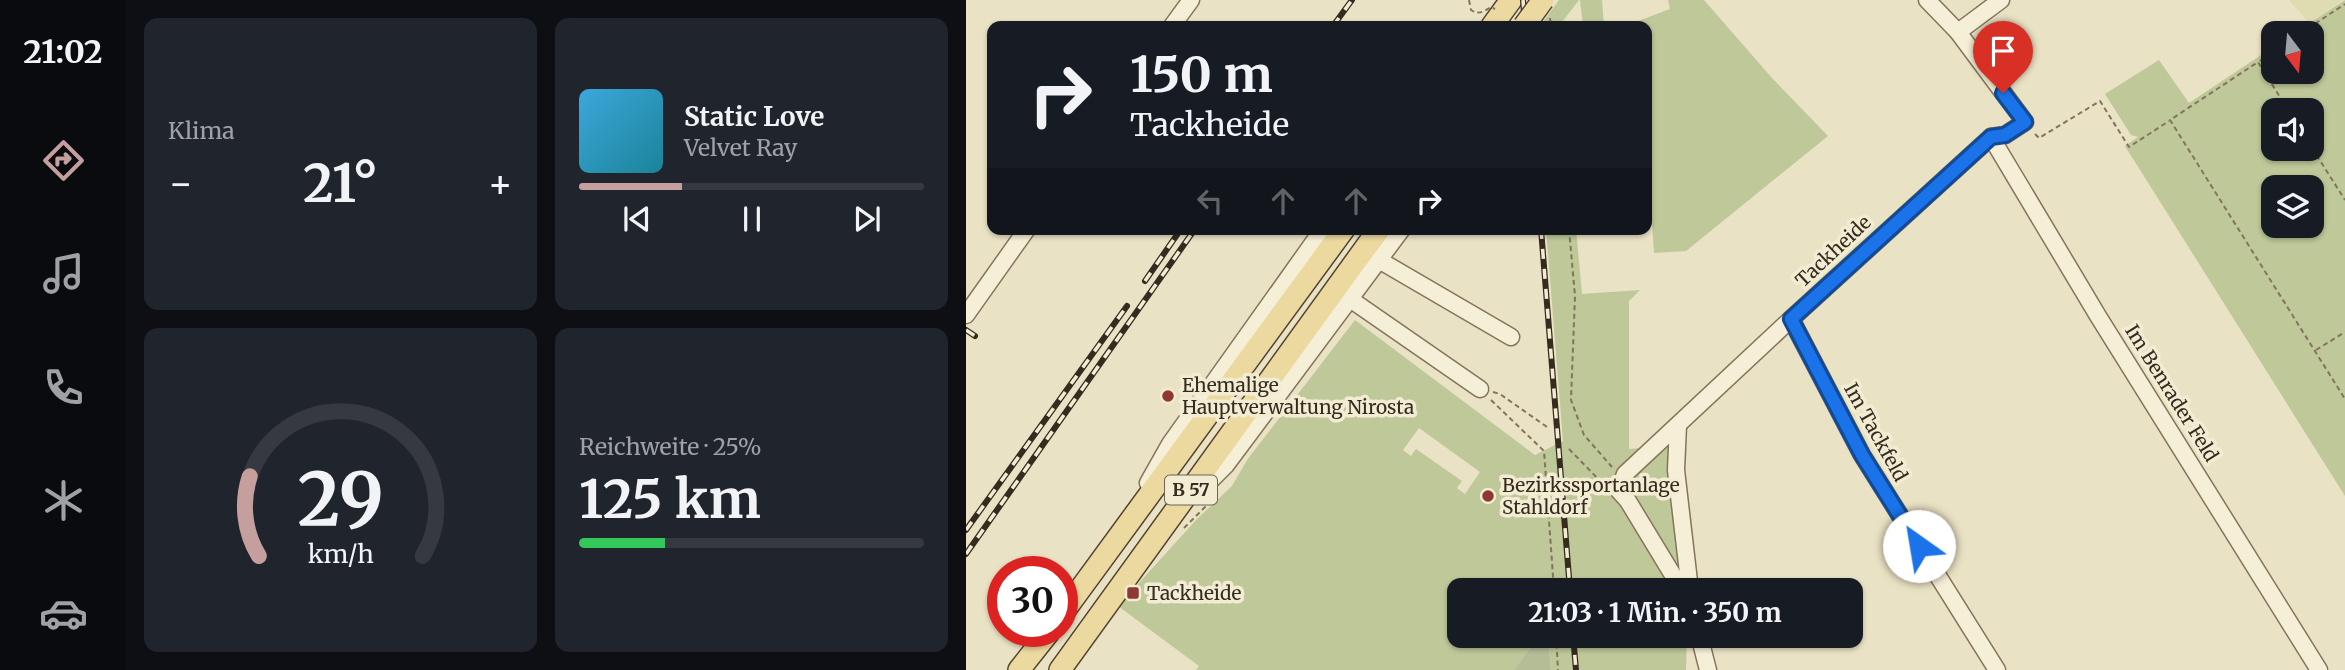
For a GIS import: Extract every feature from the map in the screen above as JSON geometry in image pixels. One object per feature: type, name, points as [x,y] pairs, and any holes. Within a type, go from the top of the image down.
[{"type":"main road","points":[[1528,21],[1543,0]]},
{"type":"main road","name":"B 57","points":[[1078,592],[1340,235]]},
{"type":"main road","name":"B 57","points":[[1060,670],[1375,235]]},
{"type":"main road","points":[[1019,670],[1037,647]]},
{"type":"street","points":[[1176,21],[1191,0]]},
{"type":"street","points":[[1927,0],[1958,32],[2025,122]]},
{"type":"street","points":[[1958,32],[2001,0]]},
{"type":"street","name":"Tackheide","points":[[1619,491],[1625,474],[1991,137],[2005,135],[2025,122]]},
{"type":"street","name":"Im Benrader Feld","points":[[1991,137],[2098,316],[2319,670]]},
{"type":"street","points":[[966,315],[1023,235]]},
{"type":"street","points":[[1116,539],[1170,444],[1319,235]]},
{"type":"street","points":[[1175,513],[1226,464],[1398,235]]},
{"type":"street","points":[[1379,260],[1511,337]]},
{"type":"street","points":[[1350,299],[1480,389]]},
{"type":"street","name":"Im Tackfeld","points":[[1791,319],[1862,455],[1997,670]]},
{"type":"street","points":[[1678,425],[1676,470],[1689,578]]},
{"type":"street","points":[[1619,491],[1628,501],[1675,578]]},
{"type":"street","points":[[1702,648],[1708,670]]},
{"type":"path","points":[[1469,0],[1468,5],[1476,13],[1491,7],[1500,12]]},
{"type":"path","points":[[2319,21],[2345,4]]},
{"type":"path","points":[[2025,122],[2039,138],[2099,101],[2129,147],[2261,60]]},
{"type":"path","points":[[2258,62],[2280,98]]},
{"type":"path","points":[[2170,120],[2345,399]]},
{"type":"path","points":[[2320,161],[2345,200]]},
{"type":"path","points":[[1569,449],[1616,497],[1619,491],[1611,465],[1584,435],[1571,400],[1575,296],[1570,235]]},
{"type":"path","points":[[2315,351],[2345,332]]},
{"type":"path","points":[[1480,389],[1500,394],[1547,427]]},
{"type":"path","points":[[1480,389],[1544,451],[1552,578]]},
{"type":"path","points":[[1557,648],[1558,670]]},
{"type":"shaded area","points":[[2289,0],[2343,0],[2312,21],[2307,21]]},
{"type":"green space","points":[[1559,0],[1579,0],[1563,21],[1544,21]]},
{"type":"green space","points":[[1580,0],[1602,0],[1604,21],[1582,21]]},
{"type":"green space","points":[[1668,0],[1704,0],[1772,78],[1828,136],[1686,251],[1654,253],[1652,21],[1638,21],[1670,9]]},
{"type":"green space","points":[[2345,0],[2345,496],[2125,146],[2138,137],[2131,135],[2105,94],[2159,60],[2189,103],[2261,55],[2261,84],[2324,84],[2324,21],[2313,21]]},
{"type":"green space","points":[[1546,235],[1577,235],[1582,294],[1640,290],[1629,301],[1629,449],[1677,445],[1685,578],[1447,578],[1447,648],[1530,648],[1514,670],[1196,670],[1199,666],[1118,606],[1197,519],[1232,486],[1247,460],[1355,320],[1535,455],[1563,441]],"holes":[[[1419,428],[1480,472],[1465,494],[1457,488],[1462,481],[1416,449],[1411,456],[1403,450]]]},
{"type":"green space","points":[[1530,648],[1549,648],[1551,670],[1514,670]]},
{"type":"green space","points":[[1549,648],[1687,648],[1686,670],[1551,670]]},
{"type":"railway","points":[[1337,21],[1352,0]]},
{"type":"railway","points":[[1523,0],[1525,21]]},
{"type":"railway","points":[[1145,281],[1177,235]]},
{"type":"railway","points":[[966,554],[1191,235]]},
{"type":"railway","points":[[1541,235],[1569,578]]},
{"type":"railway","points":[[966,530],[1127,306]]},
{"type":"railway","points":[[966,330],[975,336]]},
{"type":"railway","points":[[1574,648],[1576,670]]},
{"type":"place","name":"Ehemalige Hauptverwaltung Nirosta","points":[[1168,396]]},
{"type":"place","name":"Bezirkssportanlage Stahldorf","points":[[1488,496]]},
{"type":"place","name":"Tackheide","points":[[1133,593]]},
{"type":"route","points":[[1919,546],[1862,455],[1791,319],[1991,137],[2005,135],[2025,122],[2003,93]]}]
